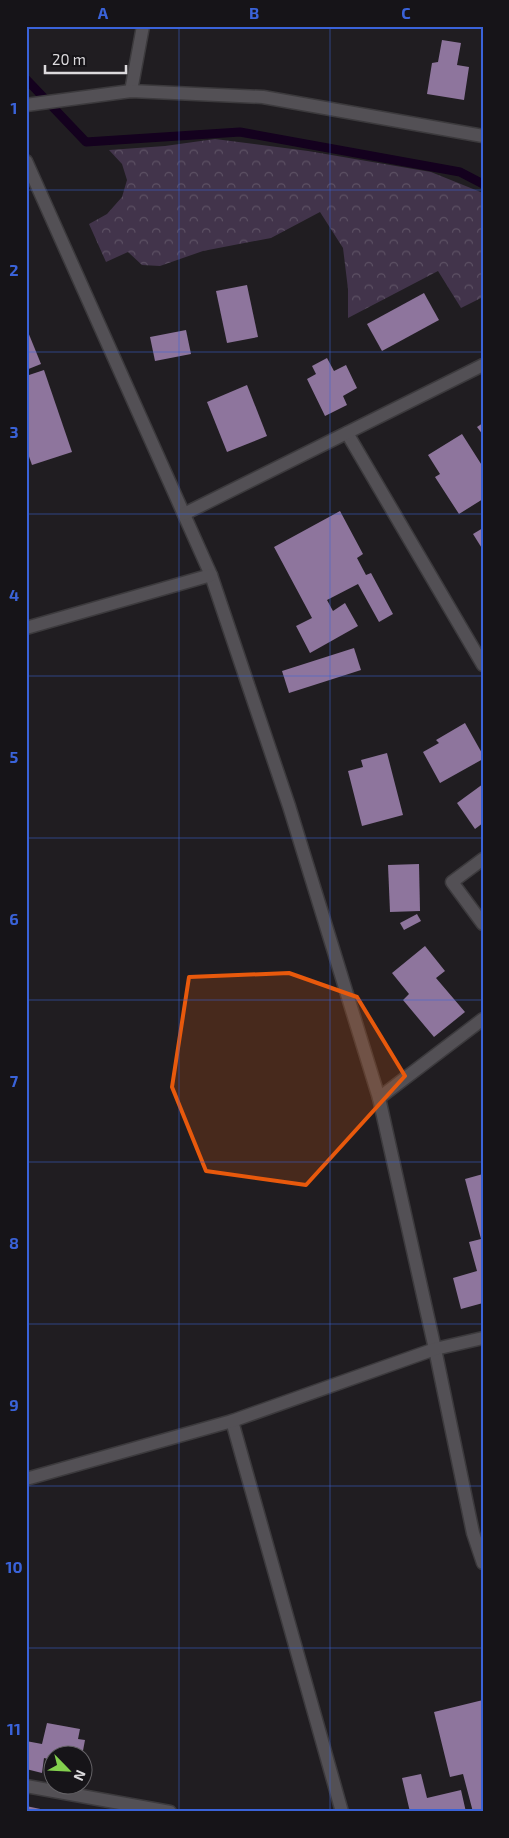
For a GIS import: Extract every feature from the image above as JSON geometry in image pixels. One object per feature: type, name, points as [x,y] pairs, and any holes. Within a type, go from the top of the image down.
[{"type":"street","points":[[131,91],[143,26]]},
{"type":"street","points":[[26,105],[131,91],[263,98],[483,136]]},
{"type":"street","points":[[26,161],[211,575],[288,806],[379,1098],[435,1349],[473,1533],[483,1563]]},
{"type":"street","points":[[184,514],[483,365]]},
{"type":"street","points":[[346,433],[483,666]]},
{"type":"street","points":[[26,628],[211,575]]},
{"type":"street","points":[[483,860],[452,882],[483,924]]},
{"type":"street","points":[[379,1098],[483,1019]]},
{"type":"street","points":[[26,1479],[232,1421],[435,1349],[483,1338]]},
{"type":"street","points":[[232,1421],[342,1812]]},
{"type":"street","points":[[26,1786],[170,1812]]},
{"type":"highlighted area","points":[[289,973],[357,997],[405,1076],[306,1185],[206,1171],[172,1087],[189,977]]},
{"type":"green space","points":[[215,139],[308,151],[431,172],[483,193],[483,297],[461,308],[438,271],[348,318],[348,289],[343,248],[320,212],[271,238],[203,251],[160,266],[142,265],[128,252],[106,262],[89,224],[107,214],[122,197],[127,180],[122,164],[109,150],[165,146]]},
{"type":"building","points":[[442,40],[461,43],[457,65],[469,67],[464,100],[427,94],[432,63],[438,62]]},
{"type":"building","points":[[247,285],[258,337],[227,343],[216,291]]},
{"type":"building","points":[[424,293],[439,320],[382,351],[367,324]]},
{"type":"building","points":[[26,327],[41,364],[26,370]]},
{"type":"building","points":[[186,330],[191,354],[155,361],[150,337]]},
{"type":"building","points":[[327,358],[334,371],[346,365],[357,388],[343,396],[347,405],[325,416],[307,379],[316,374],[312,366]]},
{"type":"building","points":[[44,370],[72,452],[32,465],[26,448],[26,376]]},
{"type":"building","points":[[247,385],[267,436],[227,452],[207,402]]},
{"type":"building","points":[[483,423],[483,435],[477,427]]},
{"type":"building","points":[[462,434],[483,467],[483,499],[459,514],[435,477],[440,474],[428,455]]},
{"type":"building","points":[[340,511],[363,554],[357,558],[366,575],[371,573],[393,614],[379,622],[358,584],[327,600],[333,611],[345,603],[358,626],[310,653],[296,626],[312,618],[274,547]]},
{"type":"building","points":[[483,528],[483,550],[473,534]]},
{"type":"building","points":[[354,648],[361,670],[289,693],[282,671]]},
{"type":"building","points":[[465,723],[483,755],[483,759],[440,783],[423,752],[439,743],[436,740]]},
{"type":"building","points":[[387,753],[403,815],[362,826],[348,771],[363,767],[361,760]]},
{"type":"building","points":[[483,784],[483,823],[475,829],[457,803]]},
{"type":"building","points":[[419,864],[420,911],[390,912],[388,865]]},
{"type":"building","points":[[417,914],[421,921],[404,930],[400,923]]},
{"type":"building","points":[[425,946],[445,971],[436,978],[465,1012],[434,1037],[403,1000],[409,994],[392,973]]},
{"type":"building","points":[[483,1174],[483,1303],[461,1309],[453,1278],[477,1271],[469,1242],[481,1239],[465,1179]]},
{"type":"building","points":[[483,1700],[483,1812],[473,1812],[463,1774],[450,1777],[434,1712]]},
{"type":"building","points":[[47,1723],[80,1729],[78,1739],[85,1740],[84,1746],[42,1746],[42,1773],[26,1769],[26,1741],[42,1744]]},
{"type":"building","points":[[421,1774],[427,1798],[461,1790],[466,1812],[410,1812],[402,1778]]},
{"type":"building","points":[[26,1806],[50,1811],[50,1812],[26,1812]]},
{"type":"waterway","points":[[26,79],[86,142],[240,132],[460,172],[483,184]]}]
